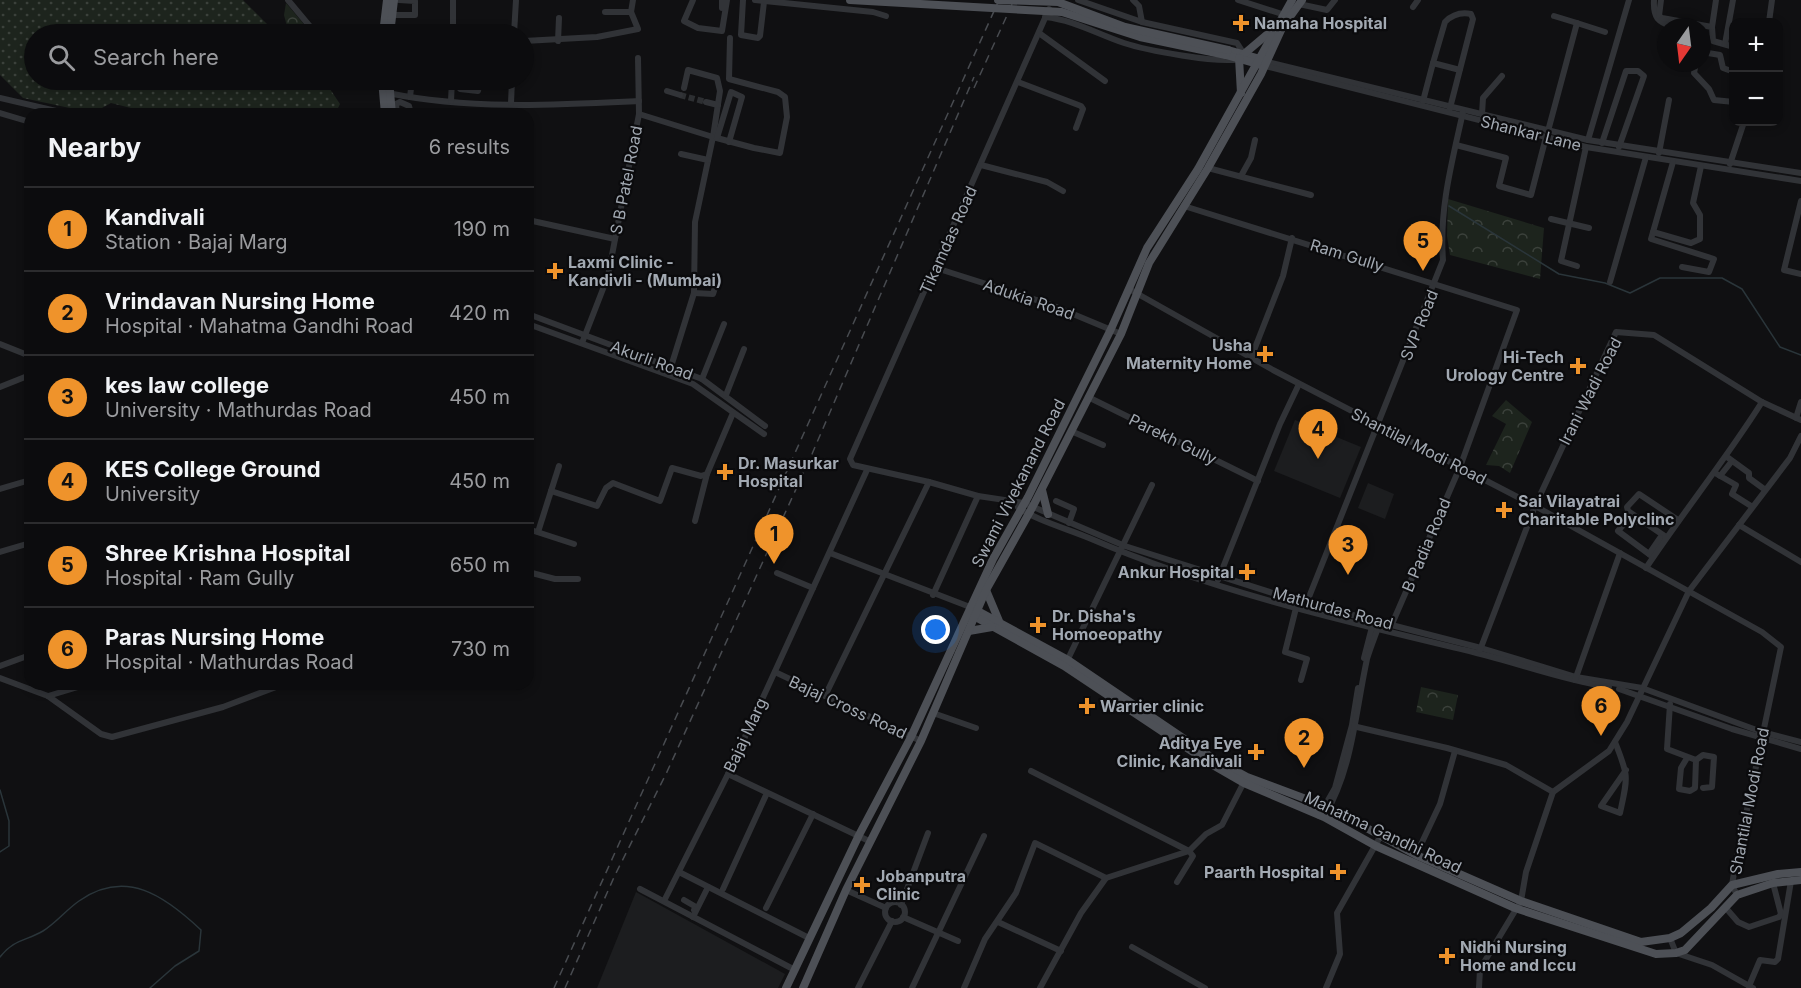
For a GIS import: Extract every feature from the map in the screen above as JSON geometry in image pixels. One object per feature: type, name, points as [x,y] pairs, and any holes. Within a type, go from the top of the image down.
[{"type":"main road","points":[[384,24],[387,0]]},
{"type":"main road","points":[[393,24],[397,0]]},
{"type":"main road","points":[[850,0],[1062,12],[1140,37],[1242,56],[1263,63]]},
{"type":"main road","points":[[998,0],[1058,2],[1125,27],[1227,53]]},
{"type":"main road","name":"Swami Vivekanand Road","points":[[786,988],[859,835],[973,612],[1042,489],[1120,334],[1147,248],[1263,63],[1273,29],[1282,14],[1298,1]]},
{"type":"main road","name":"Swami Vivekanand Road","points":[[803,988],[869,841],[921,741],[969,631],[973,612],[993,559],[1111,329],[1156,249],[1208,168],[1298,1]]},
{"type":"main road","points":[[1241,95],[1242,56],[1273,29]]},
{"type":"main road","points":[[385,90],[390,108]]},
{"type":"main road","points":[[385,108],[387,90]]},
{"type":"main road","points":[[1042,489],[1048,514]]},
{"type":"main road","points":[[969,631],[997,624],[986,590]]},
{"type":"main road","name":"Mahatma Gandhi Road","points":[[973,612],[1066,663],[1245,780],[1322,816],[1376,846],[1515,908],[1656,954],[1676,953]]},
{"type":"main road","name":"Mahatma Gandhi Road","points":[[1245,780],[1327,807],[1416,855],[1521,901],[1641,942],[1670,938],[1682,933],[1711,908],[1732,885]]},
{"type":"main road","points":[[1732,885],[1778,874],[1801,872]]},
{"type":"main road","points":[[1676,953],[1685,950],[1737,895],[1773,883],[1801,880]]},
{"type":"street","points":[[288,0],[308,24]]},
{"type":"street","points":[[394,15],[415,15],[415,1],[397,0]]},
{"type":"street","points":[[453,0],[453,24]]},
{"type":"street","points":[[515,24],[516,0]]},
{"type":"street","points":[[534,41],[558,41],[618,34],[638,29],[631,12],[633,0]]},
{"type":"street","points":[[693,0],[684,21],[698,28],[722,31],[725,0]]},
{"type":"street","points":[[722,8],[725,0]]},
{"type":"street","points":[[743,0],[741,34],[758,38],[764,2]]},
{"type":"street","points":[[755,0],[873,12],[886,16]]},
{"type":"street","name":"Tikamdas Road","points":[[867,470],[853,465],[850,459],[1053,0]]},
{"type":"street","points":[[1045,17],[1067,19],[1125,43],[1221,61],[1242,56],[1237,43],[1142,22],[1078,0]]},
{"type":"street","points":[[1133,0],[1139,6],[1142,22]]},
{"type":"street","points":[[1238,0],[1282,14]]},
{"type":"street","points":[[1298,1],[1327,10],[1335,0]]},
{"type":"street","points":[[1413,8],[1418,0]]},
{"type":"street","points":[[1577,266],[1561,261],[1587,144],[1629,0]]},
{"type":"street","points":[[1654,0],[1653,11],[1657,20]]},
{"type":"street","points":[[1661,0],[1659,16],[1662,18],[1712,27]]},
{"type":"street","points":[[1716,0],[1712,27],[1713,41],[1729,44]]},
{"type":"street","points":[[1725,44],[1733,0]]},
{"type":"street","points":[[1770,18],[1772,0]]},
{"type":"street","points":[[605,12],[631,12]]},
{"type":"street","points":[[1423,101],[1446,22],[1457,14],[1471,14],[1473,19],[1450,108]]},
{"type":"street","points":[[1554,16],[1605,32]]},
{"type":"street","points":[[558,41],[559,18]]},
{"type":"street","points":[[1456,145],[1506,158],[1499,186],[1531,195],[1577,23]]},
{"type":"street","points":[[1039,33],[1105,81]]},
{"type":"street","name":"S B Patel Road","points":[[582,343],[608,276],[639,114],[729,142],[780,153],[787,117],[785,97],[778,92],[729,79],[730,38]]},
{"type":"street","points":[[1711,54],[1720,55],[1723,68],[1729,70]]},
{"type":"street","points":[[638,58],[639,114]]},
{"type":"street","name":"Shankar Lane","points":[[1263,63],[1423,101],[1463,113],[1482,114],[1547,134]]},
{"type":"street","name":"Shankar Lane","points":[[1263,63],[1646,159],[1801,182]]},
{"type":"street","points":[[1433,63],[1460,70]]},
{"type":"street","points":[[667,91],[682,93],[688,70],[717,78],[720,91],[715,137]]},
{"type":"street","points":[[1602,143],[1626,71],[1638,71],[1644,76],[1619,147]]},
{"type":"street","points":[[1694,72],[1708,88],[1714,100],[1729,102]]},
{"type":"street","points":[[1482,114],[1483,98],[1502,76]]},
{"type":"street","points":[[1018,82],[1081,106],[1083,109],[1076,128]]},
{"type":"street","points":[[409,90],[407,99],[409,108]]},
{"type":"street","points":[[451,102],[452,90]]},
{"type":"street","points":[[511,103],[512,90]]},
{"type":"street","points":[[386,93],[407,99],[451,102],[560,105],[639,101]]},
{"type":"street","points":[[669,373],[694,293],[695,222],[708,160],[721,123],[728,93],[742,97],[729,142]]},
{"type":"street","points":[[0,98],[37,108]]},
{"type":"street","points":[[397,108],[397,102],[407,99]]},
{"type":"street","points":[[1659,153],[1669,100]]},
{"type":"street","points":[[706,102],[718,105]]},
{"type":"street","points":[[0,113],[24,120]]},
{"type":"street","name":"SVP Road","points":[[1307,602],[1436,283],[1443,260],[1441,226],[1443,204],[1463,113]]},
{"type":"street","points":[[721,123],[734,127]]},
{"type":"street","points":[[1728,170],[1743,126]]},
{"type":"street","points":[[1241,176],[1251,158],[1255,140]]},
{"type":"street","name":"Shankar Lane","points":[[1587,144],[1602,143],[1801,173]]},
{"type":"street","points":[[1611,282],[1647,151]]},
{"type":"street","points":[[681,153],[708,160]]},
{"type":"street","points":[[1673,162],[1652,240],[1714,259],[1709,272],[1682,267]]},
{"type":"street","points":[[981,165],[1047,182],[1063,191]]},
{"type":"street","points":[[1653,232],[1691,243],[1700,239],[1700,215],[1693,203],[1701,166]]},
{"type":"street","points":[[1208,168],[1311,195]]},
{"type":"street","points":[[1801,201],[1784,270],[1801,274]]},
{"type":"street","name":"Ram Gully","points":[[1184,206],[1517,310],[1460,467]]},
{"type":"street","points":[[1551,219],[1589,228]]},
{"type":"street","points":[[534,221],[615,239]]},
{"type":"street","points":[[1251,358],[1282,276],[1292,238]]},
{"type":"street","name":"Adukia Road","points":[[936,268],[1049,304],[1120,334]]},
{"type":"street","points":[[694,293],[713,294],[718,278]]},
{"type":"street","name":"Shantilal Modi Road","points":[[1132,291],[1299,384],[1535,506],[1762,632],[1781,647],[1732,885],[1737,895]]},
{"type":"street","name":"Akurli Road","points":[[534,316],[702,378],[765,426]]},
{"type":"street","points":[[702,378],[724,324]]},
{"type":"street","name":"Akurli Road","points":[[534,326],[669,373],[705,390],[764,434]]},
{"type":"street","name":"Irani Wadi Road","points":[[1535,506],[1616,332],[1654,335],[1761,402],[1799,419]]},
{"type":"street","points":[[0,344],[24,354]]},
{"type":"street","points":[[726,395],[744,349]]},
{"type":"street","points":[[0,387],[24,377]]},
{"type":"street","points":[[1216,584],[1299,384]]},
{"type":"street","name":"Parekh Gully","points":[[1088,398],[1258,481]]},
{"type":"street","points":[[1646,568],[1651,555],[1677,519],[1730,459],[1761,402]]},
{"type":"street","points":[[1799,419],[1801,402]]},
{"type":"street","points":[[695,521],[707,474],[734,413]]},
{"type":"street","points":[[1071,431],[1103,445]]},
{"type":"street","points":[[1479,988],[1480,969],[1521,901],[1526,872],[1553,792],[1609,751],[1689,591],[1751,506],[1790,458],[1801,436]]},
{"type":"street","points":[[1730,459],[1749,473],[1749,478],[1764,489]]},
{"type":"street","points":[[538,532],[558,466]]},
{"type":"street","name":"B Padia Road","points":[[1392,624],[1460,467]]},
{"type":"street","points":[[551,491],[597,507],[606,488],[613,483],[660,501],[672,468],[701,476],[707,474]]},
{"type":"street","points":[[867,470],[874,468],[978,496],[933,595]]},
{"type":"street","name":"Bajaj Marg","points":[[664,901],[728,774],[867,470]]},
{"type":"street","points":[[1718,474],[1736,485],[1732,494],[1751,506]]},
{"type":"street","points":[[0,489],[24,482]]},
{"type":"street","points":[[825,696],[929,482]]},
{"type":"street","points":[[1066,663],[1152,485]]},
{"type":"street","points":[[1664,538],[1628,511],[1636,494],[1677,519]]},
{"type":"street","name":"Mathurdas Road","points":[[978,496],[1013,502],[1048,514],[1123,549],[1219,576],[1297,604],[1307,602],[1392,624],[1575,679],[1641,691],[1762,735]]},
{"type":"street","points":[[1056,501],[1074,509],[1070,524]]},
{"type":"street","points":[[1031,510],[1123,549],[1216,584],[1297,604],[1374,630],[1480,651],[1535,506]]},
{"type":"street","points":[[1651,555],[1620,533],[1618,529],[1628,518],[1632,518],[1664,538]]},
{"type":"street","points":[[1739,525],[1801,562]]},
{"type":"street","points":[[534,531],[574,544]]},
{"type":"street","points":[[0,552],[24,545]]},
{"type":"street","points":[[830,552],[973,612]]},
{"type":"street","points":[[1575,679],[1620,553]]},
{"type":"street","points":[[777,573],[813,588]]},
{"type":"street","points":[[534,574],[555,579],[578,579]]},
{"type":"street","points":[[1297,604],[1285,652],[1307,658],[1301,680]]},
{"type":"street","points":[[1322,816],[1335,788],[1352,725],[1363,660],[1377,621]]},
{"type":"street","points":[[1327,807],[1338,792],[1357,727],[1367,659],[1374,630]]},
{"type":"street","points":[[0,666],[24,657]]},
{"type":"street","name":"Bajaj Cross Road","points":[[775,672],[921,741]]},
{"type":"street","points":[[0,678],[24,687]]},
{"type":"street","points":[[32,690],[48,696],[101,734],[112,737],[223,707],[268,690]]},
{"type":"street","points":[[48,696],[68,690]]},
{"type":"street","points":[[1670,703],[1667,749],[1696,760],[1703,755],[1714,757],[1712,787],[1703,788]]},
{"type":"street","points":[[933,713],[976,728]]},
{"type":"street","points":[[1357,727],[1506,765],[1553,792]]},
{"type":"street","points":[[1762,735],[1801,742]]},
{"type":"street","points":[[1762,735],[1801,749]]},
{"type":"street","points":[[1615,742],[1626,770],[1628,776],[1620,813],[1601,806],[1626,770]]},
{"type":"street","points":[[1416,855],[1440,804],[1455,751]]},
{"type":"street","points":[[1687,758],[1681,768],[1680,790],[1690,791],[1695,788],[1696,760]]},
{"type":"street","points":[[1031,771],[1189,851],[1193,856],[1177,882]]},
{"type":"street","points":[[728,774],[869,841]]},
{"type":"street","points":[[1040,988],[1081,913],[1106,878],[1189,851],[1206,834],[1222,825],[1245,780]]},
{"type":"street","points":[[723,889],[767,793]]},
{"type":"street","points":[[766,908],[813,814]]},
{"type":"street","points":[[901,905],[928,833]]},
{"type":"street","points":[[912,988],[984,836]]},
{"type":"street","points":[[1326,988],[1340,954],[1337,913],[1380,837]]},
{"type":"street","points":[[964,988],[985,939],[1016,892],[1035,843],[1106,878]]},
{"type":"street","points":[[679,872],[809,938]]},
{"type":"street","points":[[1670,938],[1676,953],[1712,965],[1751,987],[1760,960],[1775,962],[1778,959],[1791,881]]},
{"type":"street","points":[[1725,908],[1738,922],[1749,927],[1779,917],[1781,914],[1773,883]]},
{"type":"street","points":[[692,917],[708,887]]},
{"type":"street","points":[[640,889],[795,970]]},
{"type":"street","points":[[846,890],[886,908]]},
{"type":"street","points":[[684,900],[696,907]]},
{"type":"street","points":[[892,903],[901,905],[904,910],[903,917],[898,921],[892,921],[885,915],[886,908],[892,903]]},
{"type":"street","points":[[903,917],[958,941]]},
{"type":"street","points":[[858,988],[892,921]]},
{"type":"street","points":[[998,922],[1060,951]]},
{"type":"street","points":[[1132,947],[1205,988]]},
{"type":"shaded area","points":[[1295,420],[1361,447],[1340,498],[1274,471]]},
{"type":"shaded area","points":[[1368,483],[1394,494],[1385,519],[1358,508]]},
{"type":"shaded area","points":[[636,892],[785,974],[778,988],[597,988]]},
{"type":"green space","points":[[0,0],[243,0],[267,24],[24,24],[24,90],[331,90],[340,104],[338,108],[131,108],[111,103],[102,108],[70,108],[23,98],[0,75]]},
{"type":"green space","points":[[286,3],[304,24],[286,24],[284,15]]},
{"type":"green space","points":[[1448,199],[1544,228],[1540,279],[1450,255],[1447,236]]},
{"type":"green space","points":[[1506,400],[1532,422],[1510,473],[1499,466],[1486,465],[1506,424],[1492,416]]},
{"type":"green space","points":[[1421,687],[1458,695],[1453,720],[1416,712]]},
{"type":"waterway","points":[[1449,206],[1559,274],[1605,283],[1630,293],[1660,278],[1722,278],[1742,289],[1780,347],[1801,355]]},
{"type":"waterway","points":[[0,790],[9,821],[9,846],[0,852]]},
{"type":"waterway","points":[[0,957],[15,944],[48,928],[79,901],[96,891],[113,887],[144,890],[173,906],[201,930],[199,951],[175,966],[150,988]]},
{"type":"tunnel","points":[[680,95],[706,102]]},
{"type":"railway","points":[[554,988],[999,0]]},
{"type":"railway","points":[[974,88],[1014,0]]},
{"type":"railway","points":[[565,988],[615,875],[666,774],[812,454],[974,77]]},
{"type":"place","name":"Namaha Hospital","points":[[1241,23]]},
{"type":"place","name":"Laxmi Clinic - Kandivli - (Mumbai)","points":[[555,271]]},
{"type":"place","name":"Shree Krishna Hospital","points":[[1423,271]]},
{"type":"place","name":"Usha Maternity Home","points":[[1265,354]]},
{"type":"place","name":"Hi-Tech Urology Centre","points":[[1578,366]]},
{"type":"place","name":"KES College Ground","points":[[1318,459]]},
{"type":"place","name":"Dr. Masurkar Hospital","points":[[725,472]]},
{"type":"place","name":"Sai Vilayatrai Charitable Polyclinc","points":[[1504,510]]},
{"type":"place","name":"Kandivali","points":[[774,564]]},
{"type":"place","name":"Ankur Hospital","points":[[1247,572]]},
{"type":"place","name":"kes law college","points":[[1348,575]]},
{"type":"place","name":"Dr. Disha's Homoeopathy","points":[[1038,625]]},
{"type":"place","name":"Warrier clinic","points":[[1087,706]]},
{"type":"place","name":"Paras Nursing Home","points":[[1601,736]]},
{"type":"place","name":"Aditya Eye Clinic, Kandivali","points":[[1256,752]]},
{"type":"place","name":"Vrindavan Nursing Home","points":[[1304,768]]},
{"type":"place","name":"Paarth Hospital","points":[[1338,872]]},
{"type":"place","name":"Jobanputra Clinic","points":[[862,885]]},
{"type":"place","name":"Nidhi Nursing Home and Iccu","points":[[1447,956]]}]
